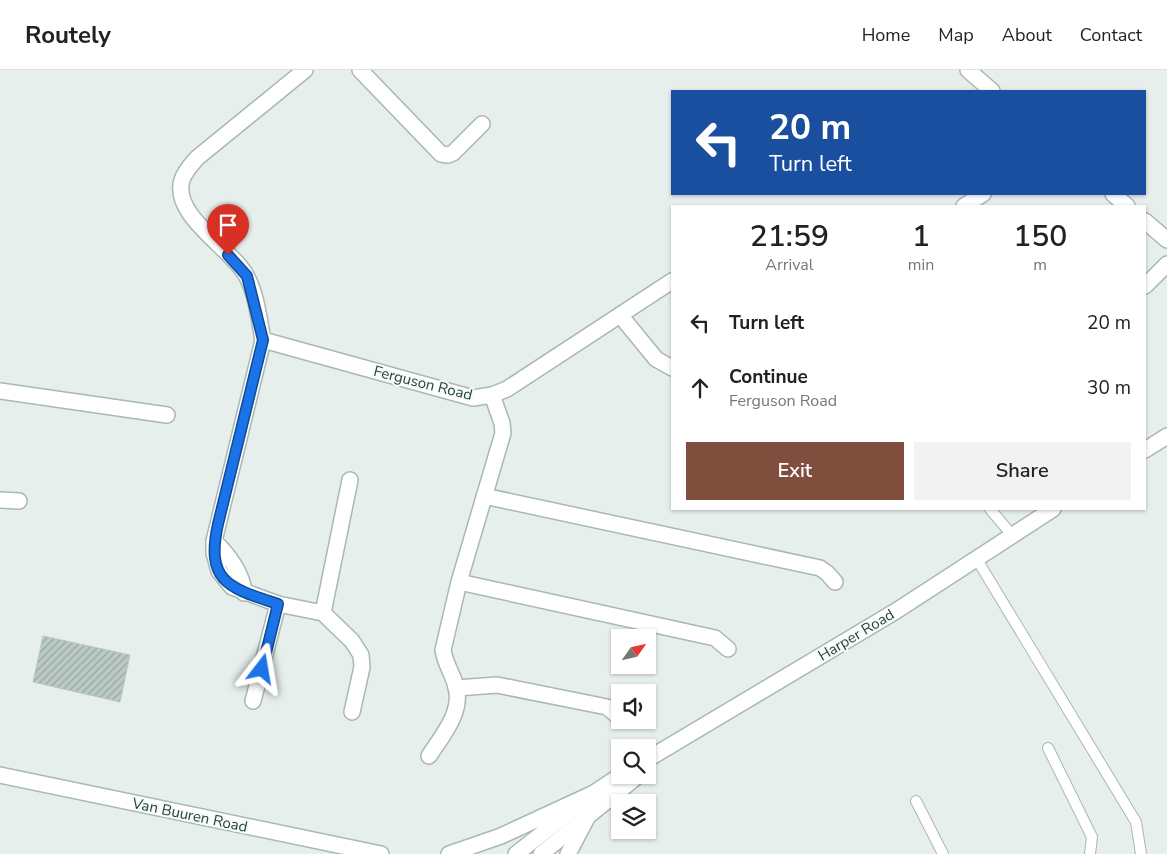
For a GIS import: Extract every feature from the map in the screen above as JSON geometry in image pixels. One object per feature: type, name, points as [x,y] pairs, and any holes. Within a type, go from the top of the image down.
[{"type":"street","points":[[360,70],[441,154],[448,155],[452,153],[482,124]]},
{"type":"street","points":[[968,70],[991,90]]},
{"type":"street","points":[[296,73],[197,158],[185,173],[180,189],[184,202],[194,220],[247,276],[263,340],[214,541],[216,562],[222,578],[236,590],[278,604],[323,613],[352,641],[361,655],[362,667],[352,712]]},
{"type":"street","points":[[966,205],[981,195]]},
{"type":"street","points":[[1114,195],[1126,205]]},
{"type":"street","points":[[1146,222],[1167,240]]},
{"type":"street","points":[[1146,285],[1167,264]]},
{"type":"street","name":"Ferguson Road","points":[[263,340],[473,398],[492,395],[507,389],[671,281]]},
{"type":"street","points":[[620,315],[656,359],[671,367]]},
{"type":"street","points":[[0,390],[168,415]]},
{"type":"street","points":[[429,756],[455,713],[456,688],[444,658],[443,650],[459,582],[503,433],[502,423],[492,395]]},
{"type":"street","points":[[1146,449],[1167,436]]},
{"type":"street","points":[[323,613],[350,480]]},
{"type":"street","points":[[484,496],[820,568],[835,582]]},
{"type":"street","points":[[0,500],[19,500]]},
{"type":"street","name":"Harper Road","points":[[656,757],[896,611],[1051,510]]},
{"type":"street","points":[[459,582],[715,638],[728,649]]},
{"type":"street","points":[[253,701],[278,604]]},
{"type":"street","points":[[456,688],[497,685],[607,707],[611,711]]},
{"type":"street","name":"Van Buuren Road","points":[[0,775],[357,852],[381,854]]},
{"type":"street","points":[[516,854],[611,782]]},
{"type":"street","points":[[541,854],[628,784]]},
{"type":"street","points":[[449,854],[500,836],[594,793]]},
{"type":"street","points":[[568,854],[588,816]]},
{"type":"lane","points":[[991,510],[1012,535]]},
{"type":"lane","points":[[976,558],[1136,822],[1142,854]]},
{"type":"lane","points":[[1048,748],[1092,837],[1090,854]]},
{"type":"lane","points":[[916,801],[943,854]]},
{"type":"building","points":[[43,636],[130,655],[120,702],[33,682]]},
{"type":"route","points":[[228,255],[247,276],[263,340],[214,541],[214,553],[218,571],[228,584],[236,590],[278,604],[262,669]]}]
